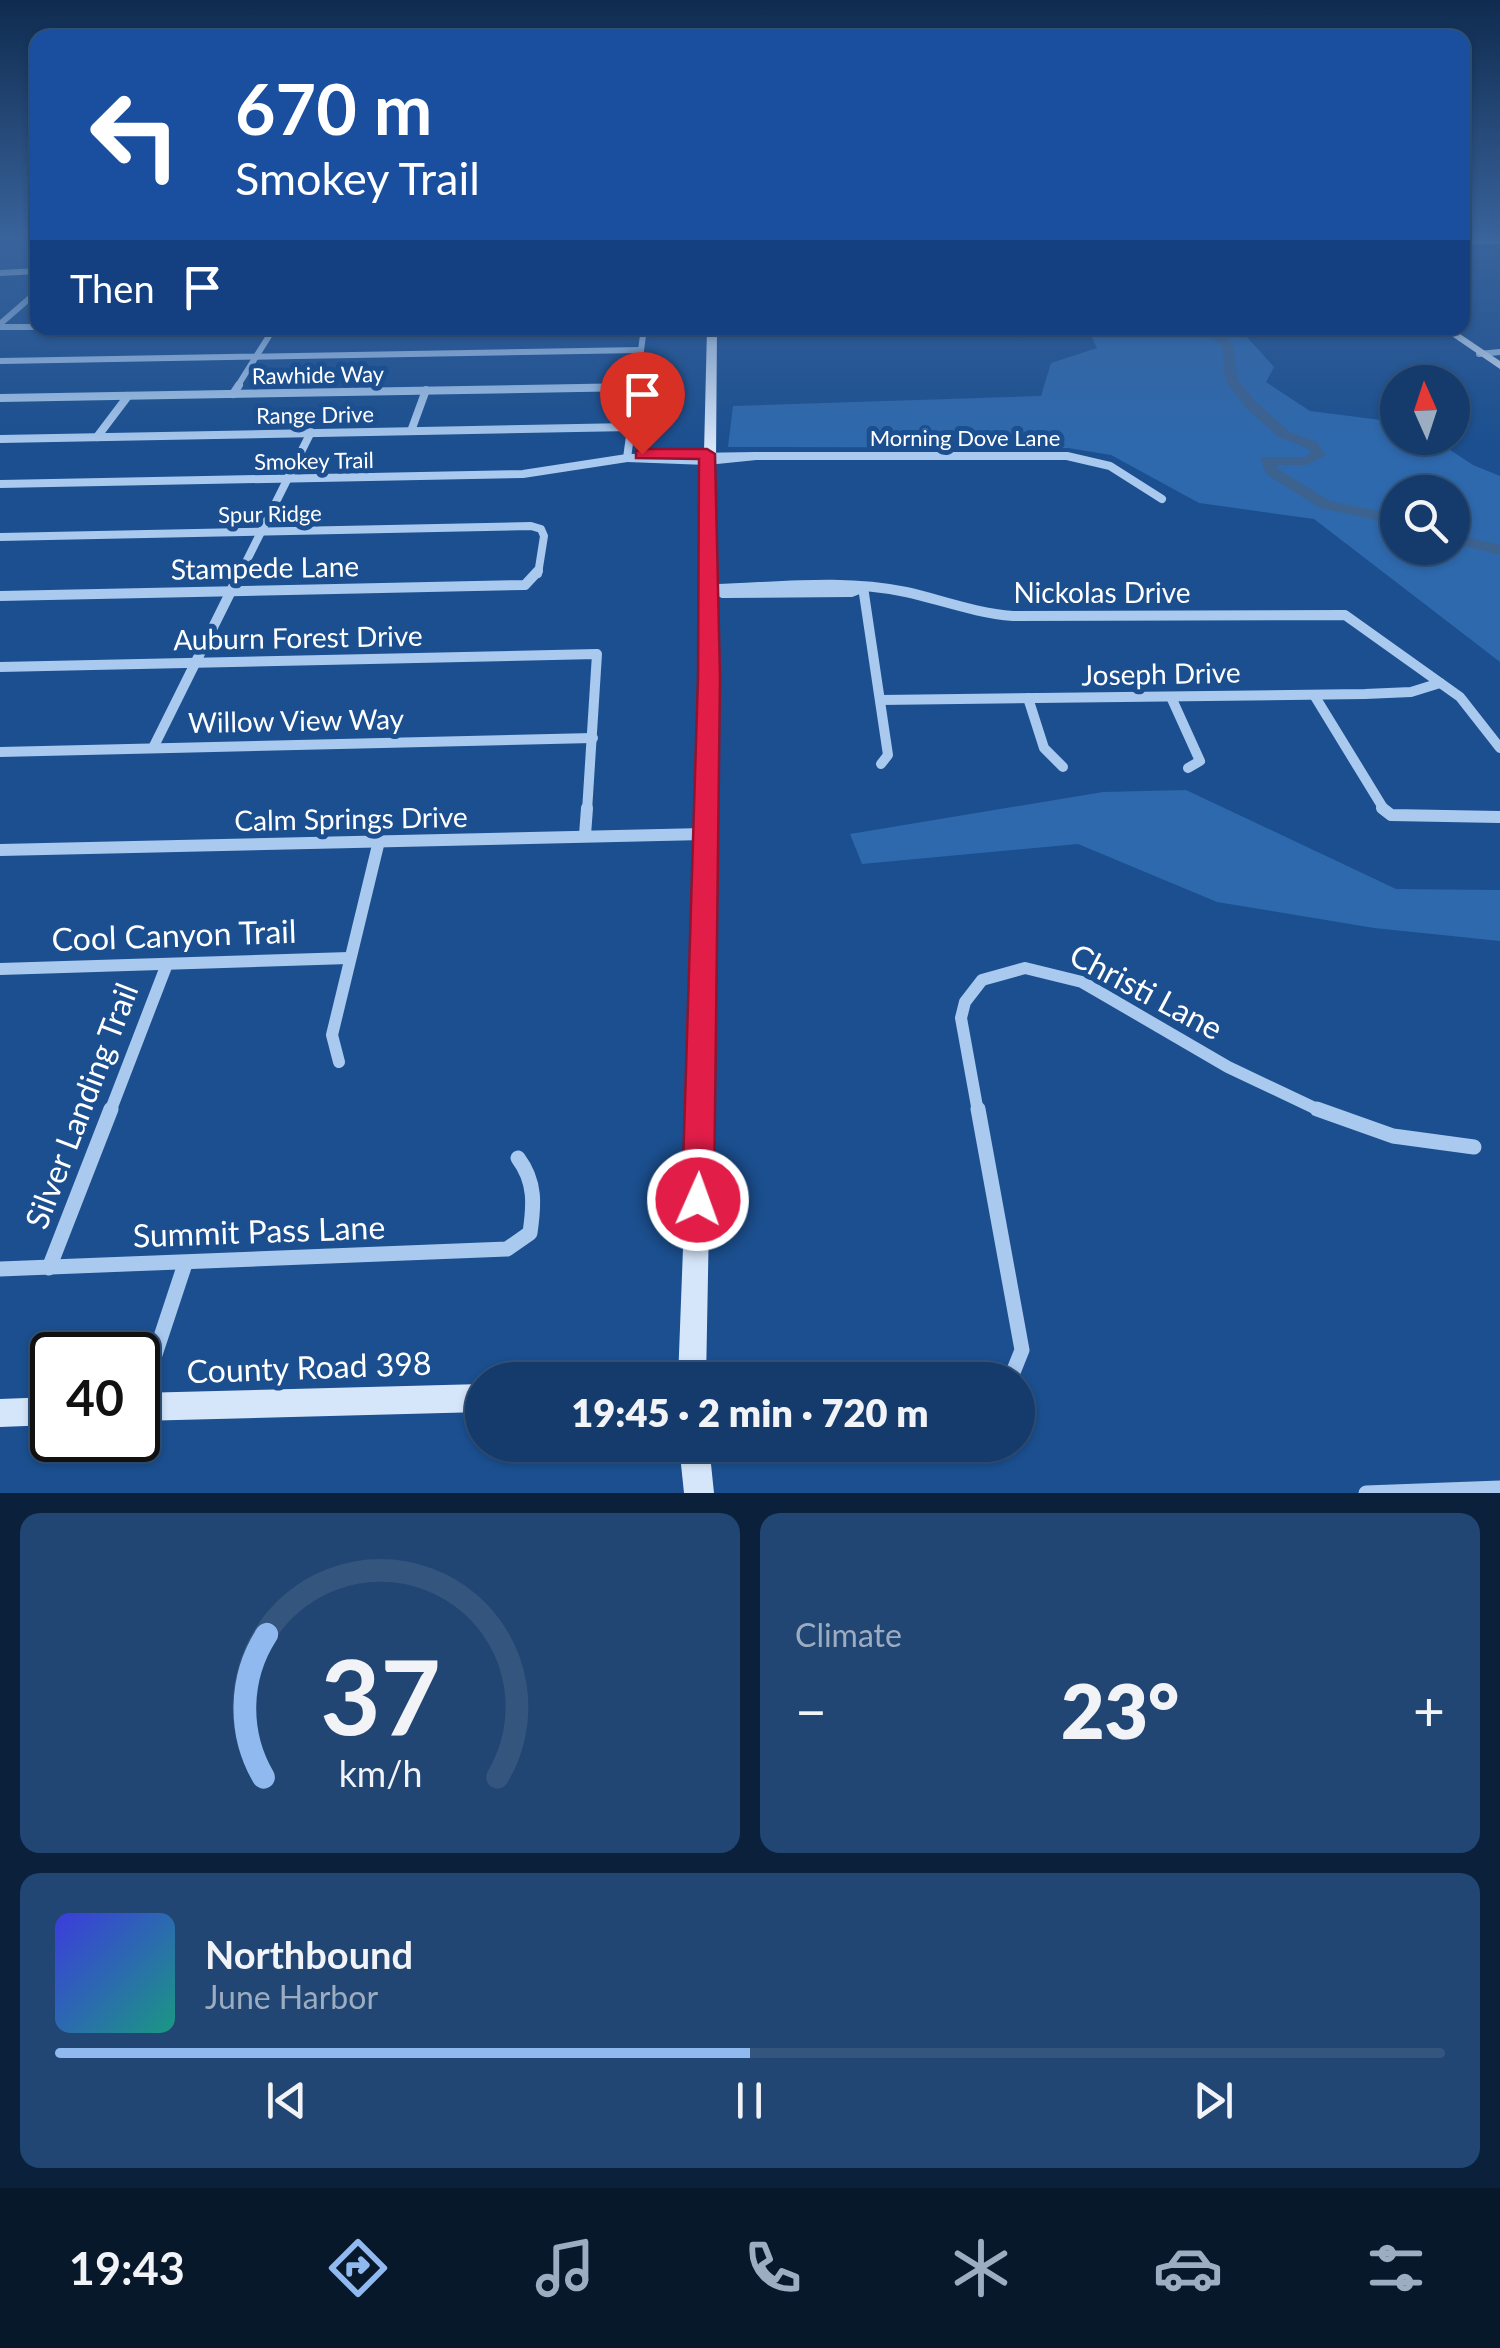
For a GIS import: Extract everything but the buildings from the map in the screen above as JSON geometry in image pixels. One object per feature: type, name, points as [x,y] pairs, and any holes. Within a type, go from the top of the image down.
[{"type":"street","points":[[0,326],[18,309]]},
{"type":"street","points":[[0,326],[30,327]]},
{"type":"street","points":[[233,394],[270,335]]},
{"type":"street","points":[[627,458],[643,335]]},
{"type":"street","points":[[693,1362],[713,589],[707,457],[712,335]]},
{"type":"street","points":[[1454,335],[1500,366]]},
{"type":"street","points":[[0,361],[641,350]]},
{"type":"street","points":[[1479,354],[1500,352]]},
{"type":"street","name":"Rawhide Way","points":[[0,398],[636,387]]},
{"type":"street","points":[[411,431],[426,390]]},
{"type":"street","points":[[97,437],[128,396]]},
{"type":"street","name":"Range Drive","points":[[0,439],[630,427]]},
{"type":"street","points":[[154,746],[310,432]]},
{"type":"street","name":"Morning Dove Lane","points":[[707,457],[1088,457],[1124,468],[1162,498]]},
{"type":"street","name":"Smokey Trail","points":[[0,484],[533,474],[627,458],[707,457]]},
{"type":"street","name":"Spur Ridge","points":[[0,537],[541,529],[544,536],[537,577],[530,584]]},
{"type":"street","name":"Stampede Lane","points":[[0,596],[530,584]]},
{"type":"street","points":[[864,587],[888,756],[881,764]]},
{"type":"street","name":"Nickolas Drive","points":[[713,589],[723,593],[814,592],[864,587],[905,592],[978,613],[1013,616],[1345,615],[1440,683]]},
{"type":"street","name":"Auburn Forest Drive","points":[[0,666],[596,654],[592,738]]},
{"type":"street","points":[[1440,683],[1468,705],[1500,748]]},
{"type":"street","name":"Joseph Drive","points":[[880,700],[1314,695],[1412,692],[1440,683]]},
{"type":"street","points":[[1314,695],[1381,808],[1391,816],[1500,817]]},
{"type":"street","points":[[1171,697],[1200,761],[1188,768]]},
{"type":"street","points":[[1028,698],[1044,748],[1063,767]]},
{"type":"street","points":[[584,835],[592,738]]},
{"type":"street","name":"Willow View Way","points":[[0,752],[592,738]]},
{"type":"street","name":"Calm Springs Drive","points":[[0,850],[704,834]]},
{"type":"street","points":[[339,1062],[332,1035],[379,841]]},
{"type":"street","name":"Cool Canyon Trail","points":[[0,969],[349,958]]},
{"type":"street","name":"Silver Landing Trail","points":[[49,1268],[167,964]]},
{"type":"street","name":"Christi Lane","points":[[1017,1362],[1022,1350],[961,1018],[966,995],[984,977],[1011,968],[1060,973],[1225,1066],[1321,1113],[1449,1148],[1474,1148]]},
{"type":"street","name":"Summit Pass Lane","points":[[0,1269],[508,1249],[520,1244],[530,1233],[535,1196],[528,1168],[518,1158]]},
{"type":"street","points":[[160,1340],[185,1264]]},
{"type":"street","name":"County Road 398","points":[[160,1406],[465,1398]]},
{"type":"street","points":[[0,1413],[30,1412]]},
{"type":"street","points":[[696,1462],[699,1493]]},
{"type":"street","points":[[1366,1493],[1497,1490]]},
{"type":"shaded area","points":[[1090,335],[1245,335],[1274,367],[1266,382],[1310,411],[1380,420],[1380,455],[1458,455],[1500,476],[1500,662],[1314,519],[1199,503],[1111,455],[1068,448],[728,447],[733,406],[1041,396],[1051,363],[1097,348]]},
{"type":"shaded area","points":[[1186,790],[1396,889],[1500,890],[1500,941],[1374,928],[1217,902],[1078,844],[862,864],[850,834],[1103,792]]},
{"type":"waterway","points":[[1215,335],[1228,345],[1232,380],[1251,405],[1285,435],[1312,445],[1319,455],[1307,461],[1268,460],[1271,471],[1325,505],[1380,516]]},
{"type":"waterway","points":[[1470,542],[1500,550]]},
{"type":"route","points":[[642,454],[707,454],[709,677],[698,1200]]}]
